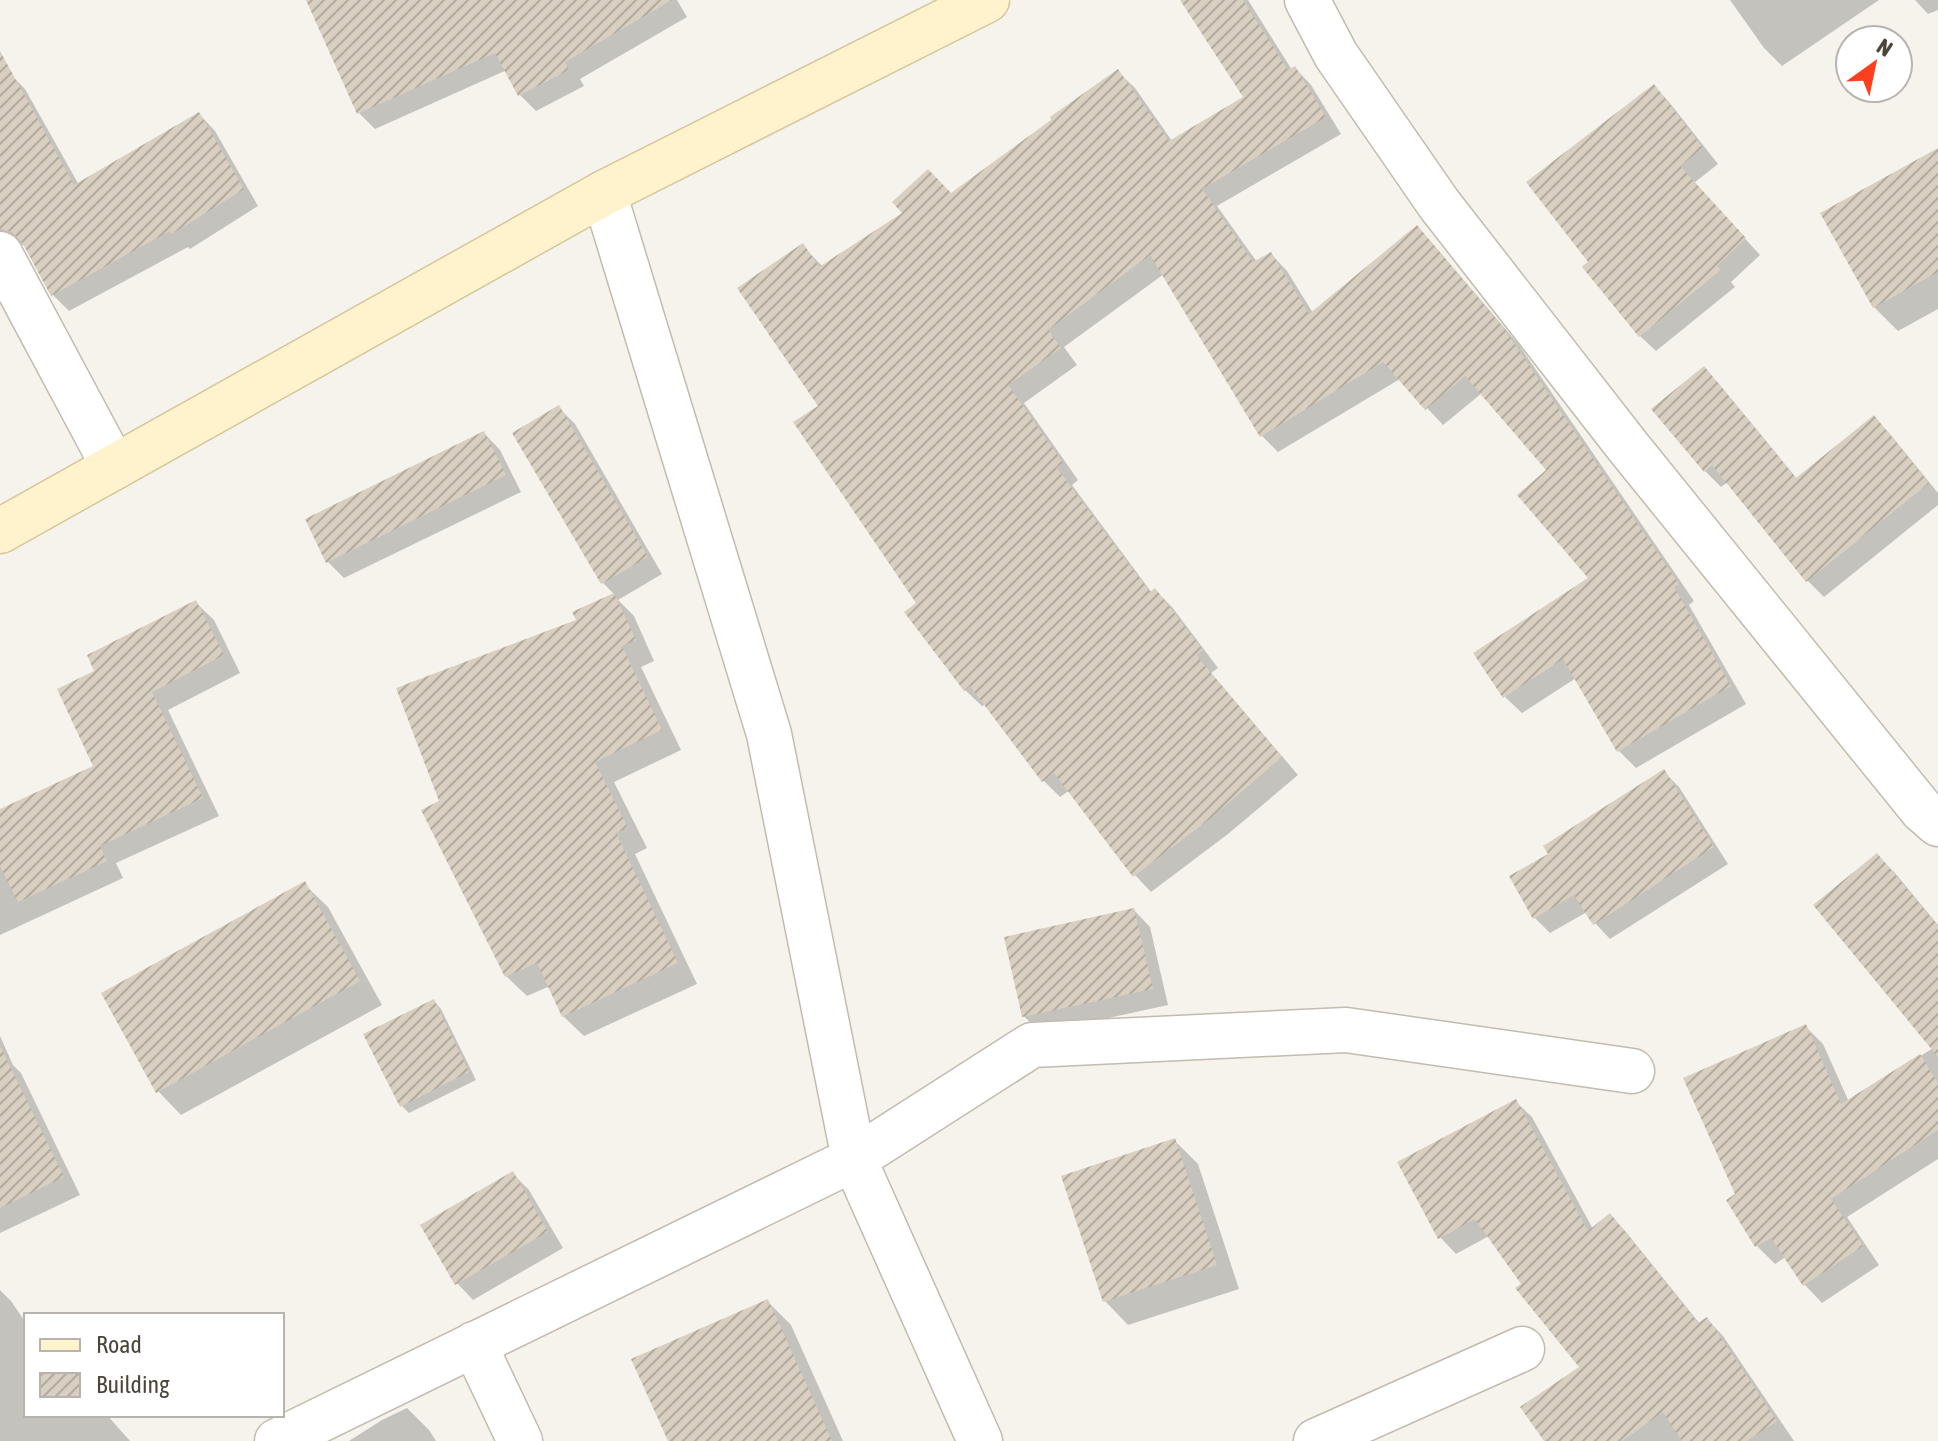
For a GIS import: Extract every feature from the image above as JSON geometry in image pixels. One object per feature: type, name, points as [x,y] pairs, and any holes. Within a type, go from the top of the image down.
[{"type":"main road","points":[[0,531],[604,193],[987,0]]},
{"type":"street","points":[[1307,0],[1336,55],[1439,204],[1629,448],[1922,810],[1938,824]]},
{"type":"street","points":[[604,193],[769,734],[854,1159],[980,1441]]},
{"type":"street","points":[[0,254],[114,467]]},
{"type":"street","points":[[277,1441],[854,1159],[1032,1045],[1346,1030],[1632,1071]]},
{"type":"street","points":[[474,1344],[520,1441]]},
{"type":"street","points":[[1316,1441],[1522,1349]]},
{"type":"building","points":[[306,0],[672,0],[565,62],[569,70],[518,96],[495,53],[357,114]]},
{"type":"building","points":[[1180,0],[1243,0],[1288,70],[1295,66],[1326,117],[1202,189],[1253,262],[1271,252],[1309,314],[1417,225],[1502,326],[1679,584],[1674,587],[1731,686],[1617,752],[1563,659],[1503,698],[1473,653],[1588,578],[1517,495],[1546,470],[1465,376],[1425,410],[1383,362],[1260,437],[1150,255],[1048,330],[1061,348],[1008,385],[1063,463],[1056,467],[1150,592],[1155,588],[1203,650],[1196,655],[1282,757],[1211,818],[1133,877],[1054,773],[1042,782],[970,686],[964,691],[904,612],[916,603],[793,422],[818,406],[737,288],[803,243],[819,267],[902,213],[892,202],[928,169],[951,193],[1118,69],[1169,141],[1243,97]]},
{"type":"building","points":[[0,51],[74,185],[199,112],[244,189],[172,234],[170,231],[51,296],[22,242],[12,232],[0,229]]},
{"type":"building","points":[[1654,84],[1703,148],[1680,166],[1746,238],[1717,266],[1721,270],[1639,337],[1582,267],[1588,262],[1526,182]]},
{"type":"building","points":[[1938,148],[1938,272],[1873,308],[1820,213]]},
{"type":"building","points":[[1704,366],[1796,478],[1874,415],[1929,483],[1806,582],[1712,465],[1704,472],[1651,409]]},
{"type":"building","points":[[559,405],[648,557],[601,584],[512,433]]},
{"type":"building","points":[[484,431],[506,475],[326,563],[305,519]]},
{"type":"building","points":[[614,593],[636,640],[622,646],[662,730],[595,762],[628,828],[616,833],[678,963],[562,1017],[537,963],[505,977],[421,810],[439,801],[396,688],[576,620],[572,612]]},
{"type":"building","points":[[196,600],[224,655],[152,692],[203,798],[100,846],[107,861],[18,902],[0,866],[0,809],[93,766],[57,689],[94,671],[87,655]]},
{"type":"building","points":[[1664,769],[1714,847],[1593,925],[1574,895],[1533,919],[1509,876],[1548,854],[1543,846]]},
{"type":"building","points":[[1877,853],[1938,926],[1938,1057],[1813,905]]},
{"type":"building","points":[[305,881],[360,981],[156,1093],[101,993]]},
{"type":"building","points":[[1134,908],[1153,989],[1022,1017],[1004,937]]},
{"type":"building","points":[[434,999],[469,1072],[400,1107],[363,1034]]},
{"type":"building","points":[[1806,1024],[1841,1104],[1920,1054],[1938,1083],[1938,1130],[1831,1199],[1863,1246],[1803,1286],[1771,1238],[1755,1247],[1726,1200],[1735,1194],[1683,1078]]},
{"type":"building","points":[[0,1046],[64,1177],[0,1208]]},
{"type":"building","points":[[1516,1099],[1588,1231],[1610,1213],[1698,1323],[1707,1317],[1777,1421],[1747,1441],[1682,1441],[1663,1412],[1622,1441],[1544,1441],[1520,1407],[1579,1367],[1515,1288],[1521,1284],[1475,1219],[1438,1239],[1397,1162]]},
{"type":"building","points":[[1175,1138],[1217,1265],[1103,1302],[1061,1176]]},
{"type":"building","points":[[513,1171],[548,1232],[455,1285],[420,1225]]},
{"type":"building","points":[[768,1299],[832,1441],[668,1441],[631,1359]]}]
